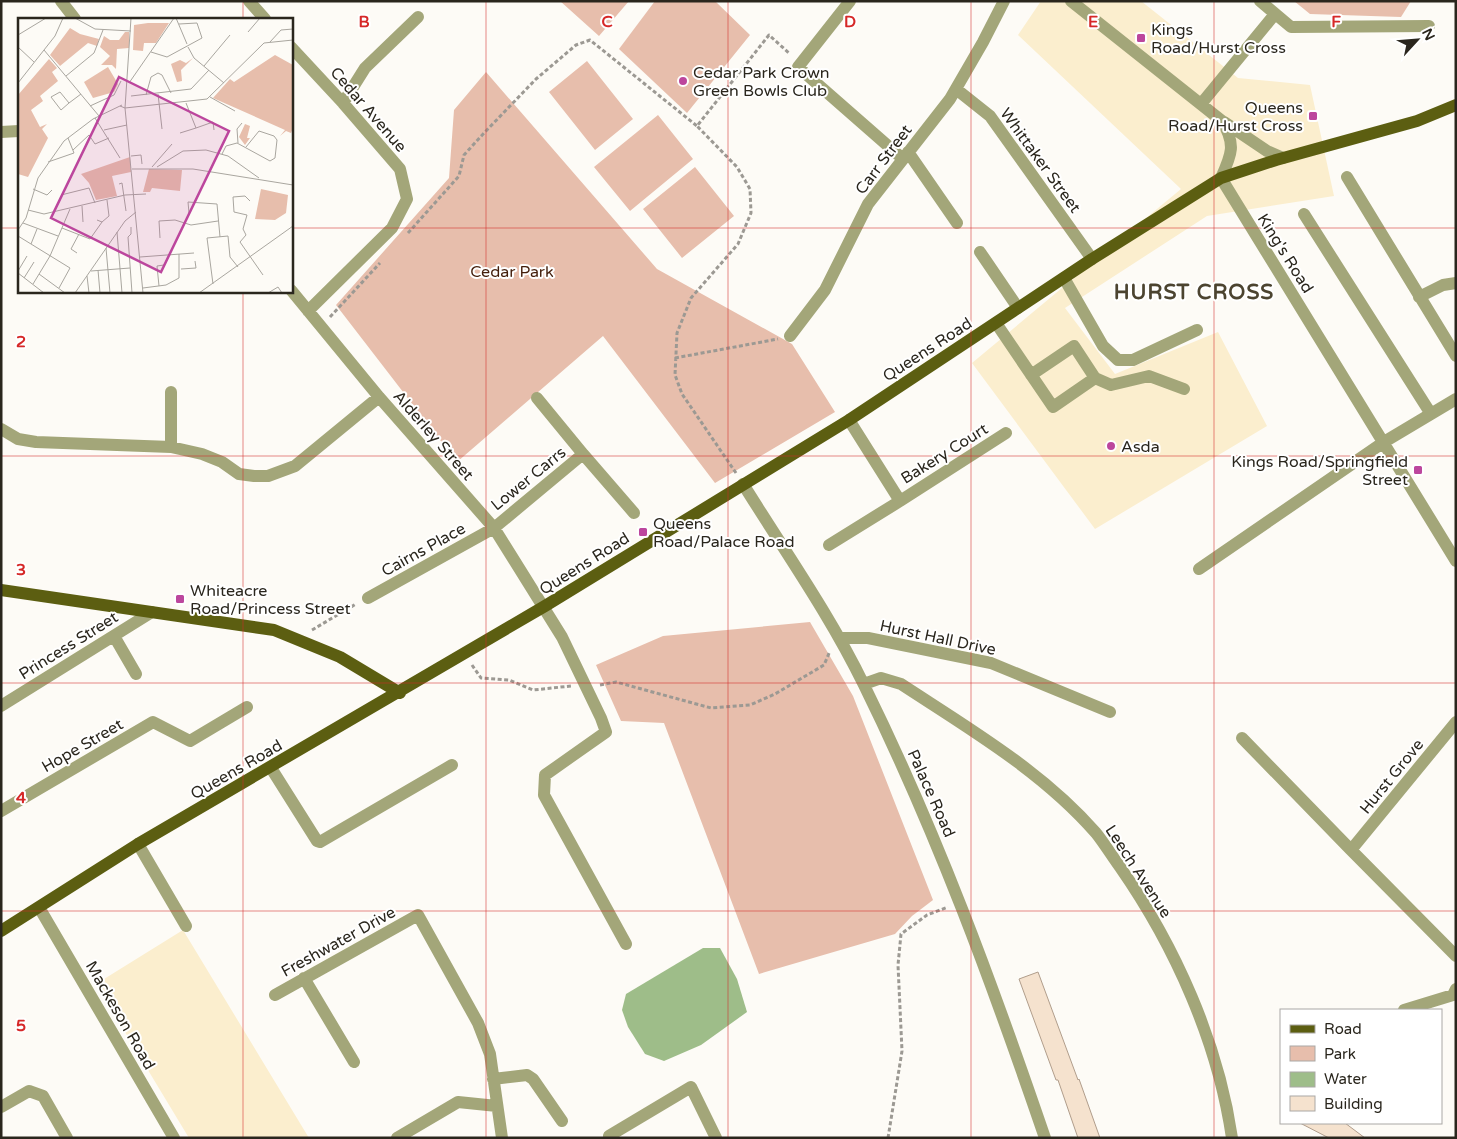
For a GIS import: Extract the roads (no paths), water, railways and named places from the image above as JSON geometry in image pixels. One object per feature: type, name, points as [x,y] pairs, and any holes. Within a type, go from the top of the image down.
[{"type":"main road","name":"Queens Road","points":[[1,931],[40,909],[138,844],[400,693],[849,420],[1092,259],[1222,178],[1283,158],[1418,121],[1454,107]]},
{"type":"main road","points":[[1,590],[274,630],[340,657],[400,693]]},
{"type":"street","points":[[61,1],[74,18]]},
{"type":"street","points":[[249,1],[264,18]]},
{"type":"street","points":[[850,1],[799,65],[905,155],[957,223]]},
{"type":"street","name":"Carr Street","points":[[790,336],[825,290],[868,204],[950,99],[1004,1]]},
{"type":"street","points":[[1071,1],[1222,121],[1267,151],[1283,158]]},
{"type":"street","points":[[1260,1],[1291,27],[1429,26]]},
{"type":"street","points":[[1201,104],[1275,14]]},
{"type":"street","points":[[343,103],[365,68],[418,17]]},
{"type":"street","name":"Cedar Avenue","points":[[292,48],[400,169],[407,199],[392,228],[308,311]]},
{"type":"street","name":"Whittaker Street","points":[[956,89],[990,116],[1092,259]]},
{"type":"street","points":[[1222,121],[1229,132],[1232,150],[1222,178]]},
{"type":"street","points":[[1,132],[18,131]]},
{"type":"street","points":[[1347,177],[1456,356]]},
{"type":"street","name":"King's Road","points":[[1222,178],[1456,561]]},
{"type":"street","points":[[1304,214],[1431,414]]},
{"type":"street","points":[[980,252],[1018,308]]},
{"type":"street","points":[[1064,278],[1103,346],[1118,360],[1134,360],[1197,330]]},
{"type":"street","points":[[1419,297],[1443,285],[1456,283]]},
{"type":"street","name":"Alderley Street","points":[[292,291],[379,397],[494,528],[545,606],[562,637],[606,732],[545,775],[544,795],[626,944]]},
{"type":"street","points":[[996,323],[1053,407],[1095,378]]},
{"type":"street","points":[[1031,375],[1074,346],[1095,378],[1111,385],[1149,376],[1184,389]]},
{"type":"street","points":[[171,392],[171,447]]},
{"type":"street","points":[[1,429],[18,440],[36,442],[171,447],[202,454],[222,462],[239,474],[268,476],[295,466],[379,397]]},
{"type":"street","name":"Lower Carrs","points":[[537,398],[634,513]]},
{"type":"street","points":[[1199,569],[1384,442],[1456,399]]},
{"type":"street","name":"Bakery Court","points":[[849,420],[900,501]]},
{"type":"street","name":"Bakery Court","points":[[829,545],[1006,433]]},
{"type":"street","name":"Lower Carrs","points":[[494,528],[583,454]]},
{"type":"street","name":"Palace Road","points":[[743,484],[839,638],[864,684],[932,830],[993,986],[1046,1138]]},
{"type":"street","name":"Cairns Place","points":[[368,598],[494,528]]},
{"type":"street","name":"Princess Street","points":[[1,706],[152,612]]},
{"type":"street","points":[[114,636],[136,674]]},
{"type":"street","name":"Hurst Hall Drive","points":[[839,638],[868,638],[991,663],[1110,712]]},
{"type":"street","name":"Leech Avenue","points":[[864,684],[881,678],[901,684],[1008,755],[1055,793],[1096,833],[1137,892],[1172,954],[1202,1026],[1218,1077],[1232,1138]]},
{"type":"street","name":"Hope Street","points":[[1,811],[153,722],[190,741],[247,707]]},
{"type":"street","name":"Hurst Grove","points":[[1351,850],[1456,722]]},
{"type":"street","points":[[1242,738],[1456,956]]},
{"type":"street","points":[[270,768],[316,841],[320,842],[452,765]]},
{"type":"street","points":[[138,844],[186,926]]},
{"type":"street","name":"Mackeson Road","points":[[40,909],[174,1138]]},
{"type":"street","name":"Freshwater Drive","points":[[274,995],[418,915],[478,1023],[490,1054],[502,1138]]},
{"type":"street","points":[[304,978],[354,1062]]},
{"type":"street","points":[[1407,1009],[1453,995],[1456,989]]},
{"type":"street","points":[[493,1079],[526,1076],[532,1079],[562,1121]]},
{"type":"street","points":[[609,1136],[691,1087],[716,1138]]},
{"type":"street","points":[[1,1107],[29,1091],[43,1096],[67,1138]]},
{"type":"street","points":[[397,1138],[458,1102],[496,1106]]},
{"type":"water","points":[[703,948],[720,948],[737,979],[747,1012],[701,1045],[664,1061],[645,1054],[628,1027],[622,1010],[626,994]]},
{"type":"place","name":"Kings Road/Hurst Cross","points":[[1141,38]]},
{"type":"place","name":"Cedar Park Crown Green Bowls Club","points":[[683,81]]},
{"type":"place","name":"Queens Road/Hurst Cross","points":[[1313,116]]},
{"type":"place","name":"Asda","points":[[1111,446]]},
{"type":"place","name":"Kings Road/Springfield Street","points":[[1418,470]]},
{"type":"place","name":"Queens Road/Palace Road","points":[[643,532]]},
{"type":"place","name":"Whiteacre Road/Princess Street","points":[[180,599]]},
{"type":"district","name":"HURST CROSS","points":[[1194,292]]},
{"type":"park label","name":"Cedar Park","points":[[512,271]]}]
